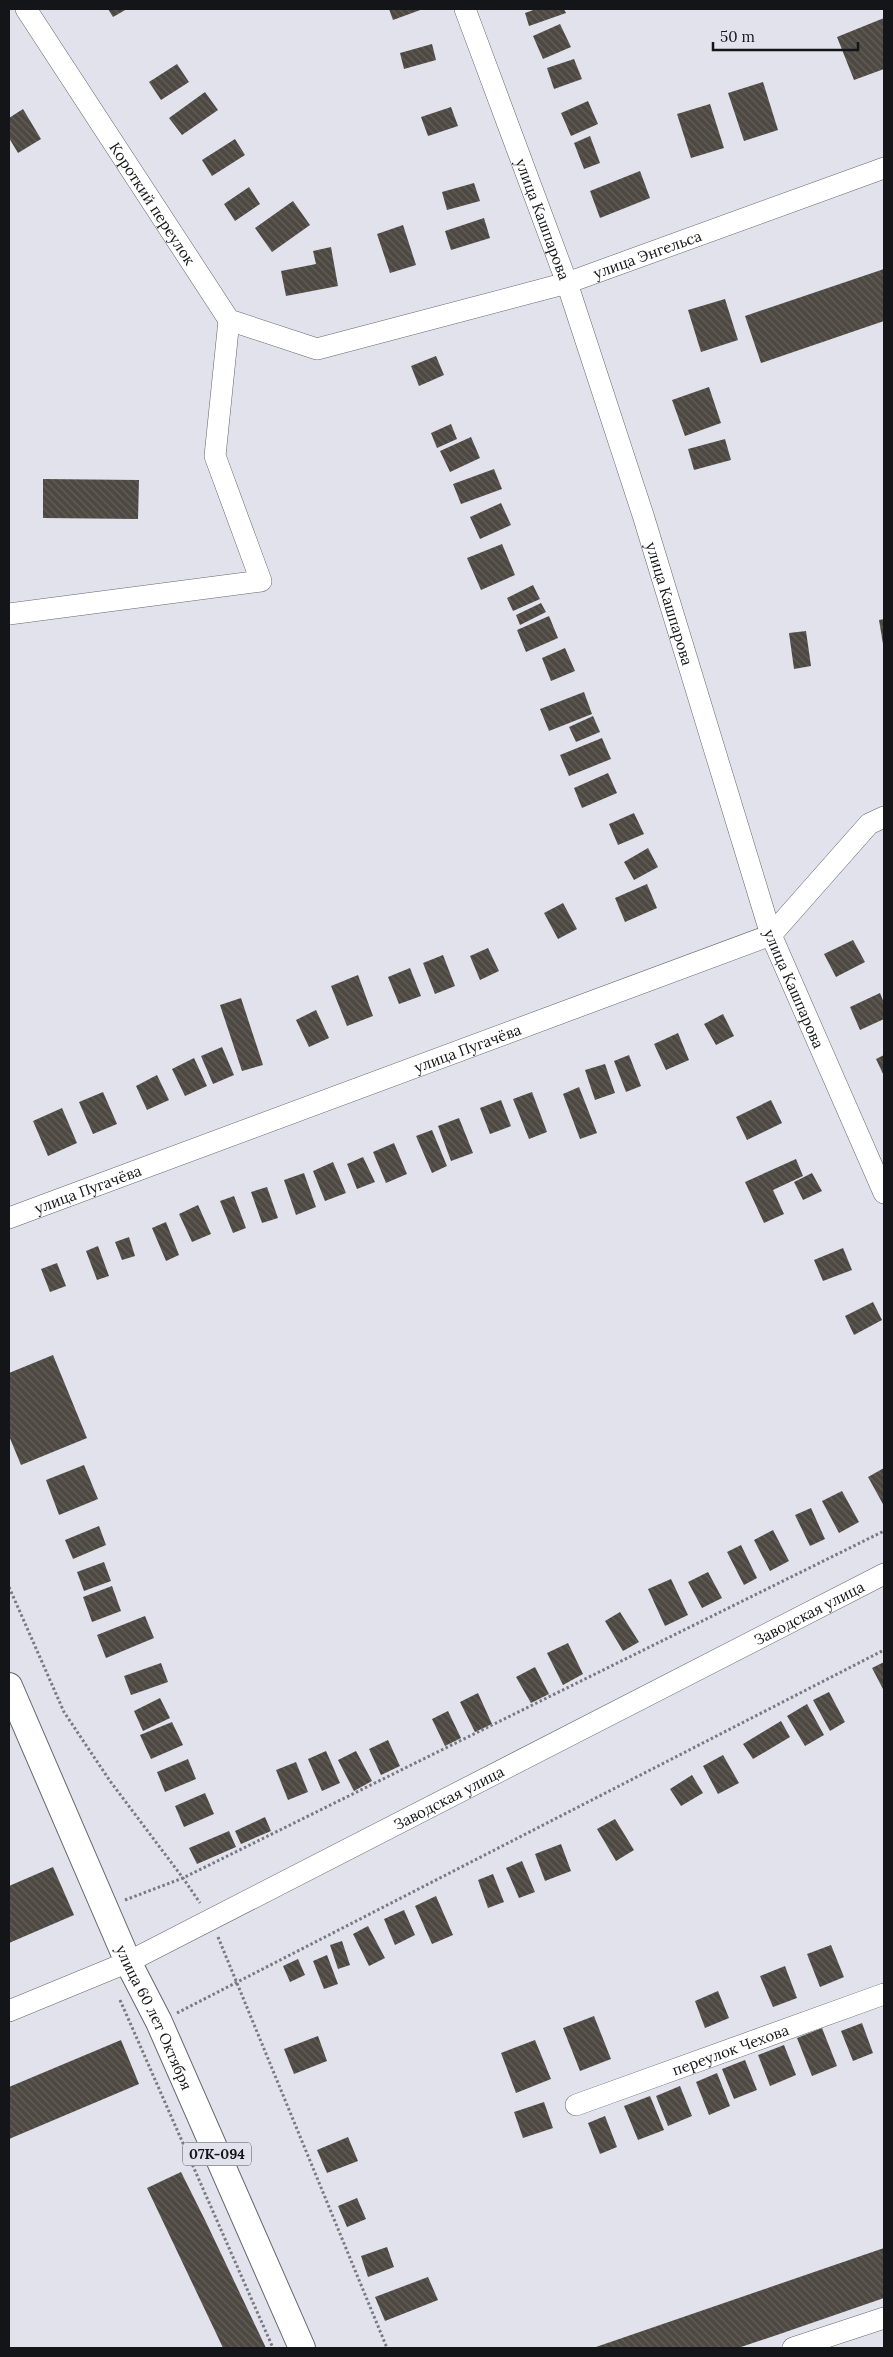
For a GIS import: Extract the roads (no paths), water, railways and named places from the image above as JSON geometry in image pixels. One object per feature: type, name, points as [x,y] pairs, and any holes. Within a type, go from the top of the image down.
[{"type":"main road","name":"улица 60 лет Октября","points":[[9,1686],[105,1908],[117,1966],[159,2022],[302,2348]]},
{"type":"street","name":"Короткий переулок","points":[[26,9],[229,320]]},
{"type":"street","name":"улица Кашпарова","points":[[465,9],[567,282],[646,524],[771,935],[884,1193]]},
{"type":"street","name":"улица Энгельса","points":[[229,320],[317,349],[567,282],[884,168]]},
{"type":"street","points":[[9,614],[261,581],[215,456],[229,320]]},
{"type":"street","name":"улица Пугачёва","points":[[9,1218],[771,935],[869,824],[884,817]]},
{"type":"street","name":"Заводская улица","points":[[9,2011],[117,1966],[210,1920],[884,1574]]},
{"type":"street","name":"переулок Чехова","points":[[576,2105],[884,1994]]},
{"type":"street","points":[[793,2348],[884,2318]]}]
